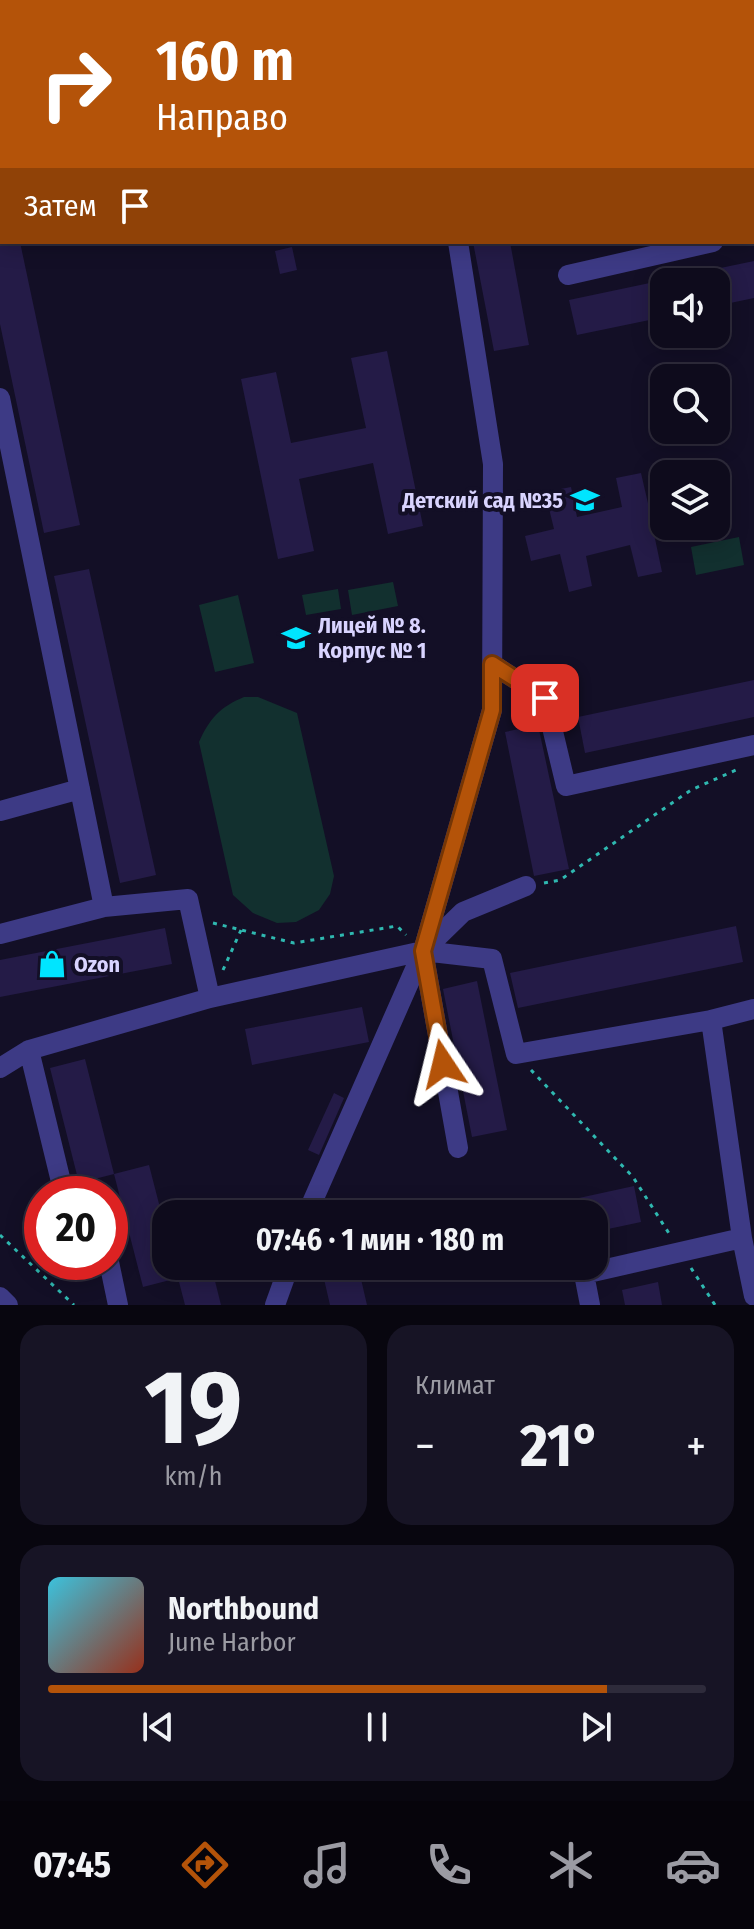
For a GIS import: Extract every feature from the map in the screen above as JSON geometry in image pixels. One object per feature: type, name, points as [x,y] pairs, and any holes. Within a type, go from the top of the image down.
[{"type":"street","points":[[313,1200],[423,951],[492,710],[493,464],[458,244]]},
{"type":"street","points":[[568,275],[704,244]]},
{"type":"street","points":[[0,398],[5,450],[104,907]]},
{"type":"street","points":[[492,664],[545,698],[566,786],[754,745]]},
{"type":"street","points":[[0,811],[80,789]]},
{"type":"street","points":[[423,951],[463,912],[526,886]]},
{"type":"street","points":[[0,934],[104,907],[188,899],[210,998]]},
{"type":"street","points":[[423,951],[458,1148]]},
{"type":"street","points":[[0,1068],[29,1050],[210,998],[423,951],[492,959],[516,1054],[711,1020],[754,1009]]},
{"type":"street","points":[[711,1020],[742,1238],[754,1296]]},
{"type":"street","points":[[29,1050],[60,1176]]},
{"type":"street","points":[[590,1305],[584,1274],[742,1238]]},
{"type":"street","points":[[113,1280],[118,1305]]},
{"type":"street","points":[[275,1305],[284,1280]]},
{"type":"street","points":[[0,1297],[8,1305]]},
{"type":"path","points":[[526,886],[560,880],[691,790],[741,767]]},
{"type":"path","points":[[192,918],[294,943],[397,926],[423,951]]},
{"type":"path","points":[[222,971],[241,930]]},
{"type":"path","points":[[516,1054],[633,1177],[715,1305]]},
{"type":"path","points":[[0,1235],[74,1305]]},
{"type":"green space","points":[[739,537],[744,565],[696,575],[691,547]]},
{"type":"green space","points":[[393,582],[398,606],[352,615],[348,590]]},
{"type":"green space","points":[[338,589],[341,609],[306,615],[302,595]]},
{"type":"green space","points":[[238,595],[254,663],[215,672],[199,605]]},
{"type":"green space","points":[[244,697],[258,697],[297,713],[334,876],[330,894],[319,910],[296,922],[277,923],[253,913],[233,895],[199,742],[217,714]]},
{"type":"building","points":[[0,244],[20,244],[80,525],[44,533],[0,324]]},
{"type":"building","points":[[473,244],[510,244],[529,345],[494,351]]},
{"type":"building","points":[[292,247],[297,270],[280,274],[275,251]]},
{"type":"building","points":[[754,261],[754,298],[730,303],[730,268],[720,268]]},
{"type":"building","points":[[650,283],[650,320],[577,335],[569,300]]},
{"type":"building","points":[[387,351],[423,526],[388,534],[373,463],[299,479],[314,551],[278,559],[241,379],[276,372],[291,443],[366,428],[351,358]]},
{"type":"building","points":[[641,473],[650,512],[650,540],[655,540],[662,572],[638,577],[630,545],[586,556],[592,586],[569,592],[560,554],[531,561],[525,536],[554,529],[545,492],[571,487],[577,517],[622,507],[616,478]]},
{"type":"building","points":[[89,569],[156,875],[120,883],[54,576]]},
{"type":"building","points":[[754,680],[754,717],[585,753],[578,717]]},
{"type":"building","points":[[538,725],[569,869],[534,876],[505,732]]},
{"type":"building","points":[[736,926],[743,962],[518,1008],[510,973]]},
{"type":"building","points":[[165,928],[172,964],[0,997],[0,960]]},
{"type":"building","points":[[477,981],[507,1130],[472,1137],[443,989]]},
{"type":"building","points":[[362,1007],[369,1042],[252,1065],[245,1029]]},
{"type":"building","points":[[85,1059],[114,1174],[77,1176],[50,1068]]},
{"type":"building","points":[[334,1093],[344,1098],[319,1155],[308,1150]]},
{"type":"building","points":[[149,1165],[158,1200],[152,1200],[152,1280],[170,1280],[143,1287],[128,1229],[128,1176],[114,1174]]},
{"type":"building","points":[[634,1186],[641,1222],[608,1229],[608,1200],[570,1200]]},
{"type":"building","points":[[179,1280],[215,1280],[221,1305],[185,1305]]},
{"type":"building","points":[[324,1280],[361,1280],[367,1305],[330,1305]]},
{"type":"building","points":[[658,1282],[662,1305],[625,1305],[622,1290]]},
{"type":"place","name":"Детский сад №35","points":[[585,500]]},
{"type":"place","name":"Лицей № 8. Корпус № 1","points":[[296,638]]},
{"type":"place","name":"Ozon","points":[[52,964]]},
{"type":"route","points":[[443,1064],[423,951],[492,710],[492,664],[545,698]]}]
